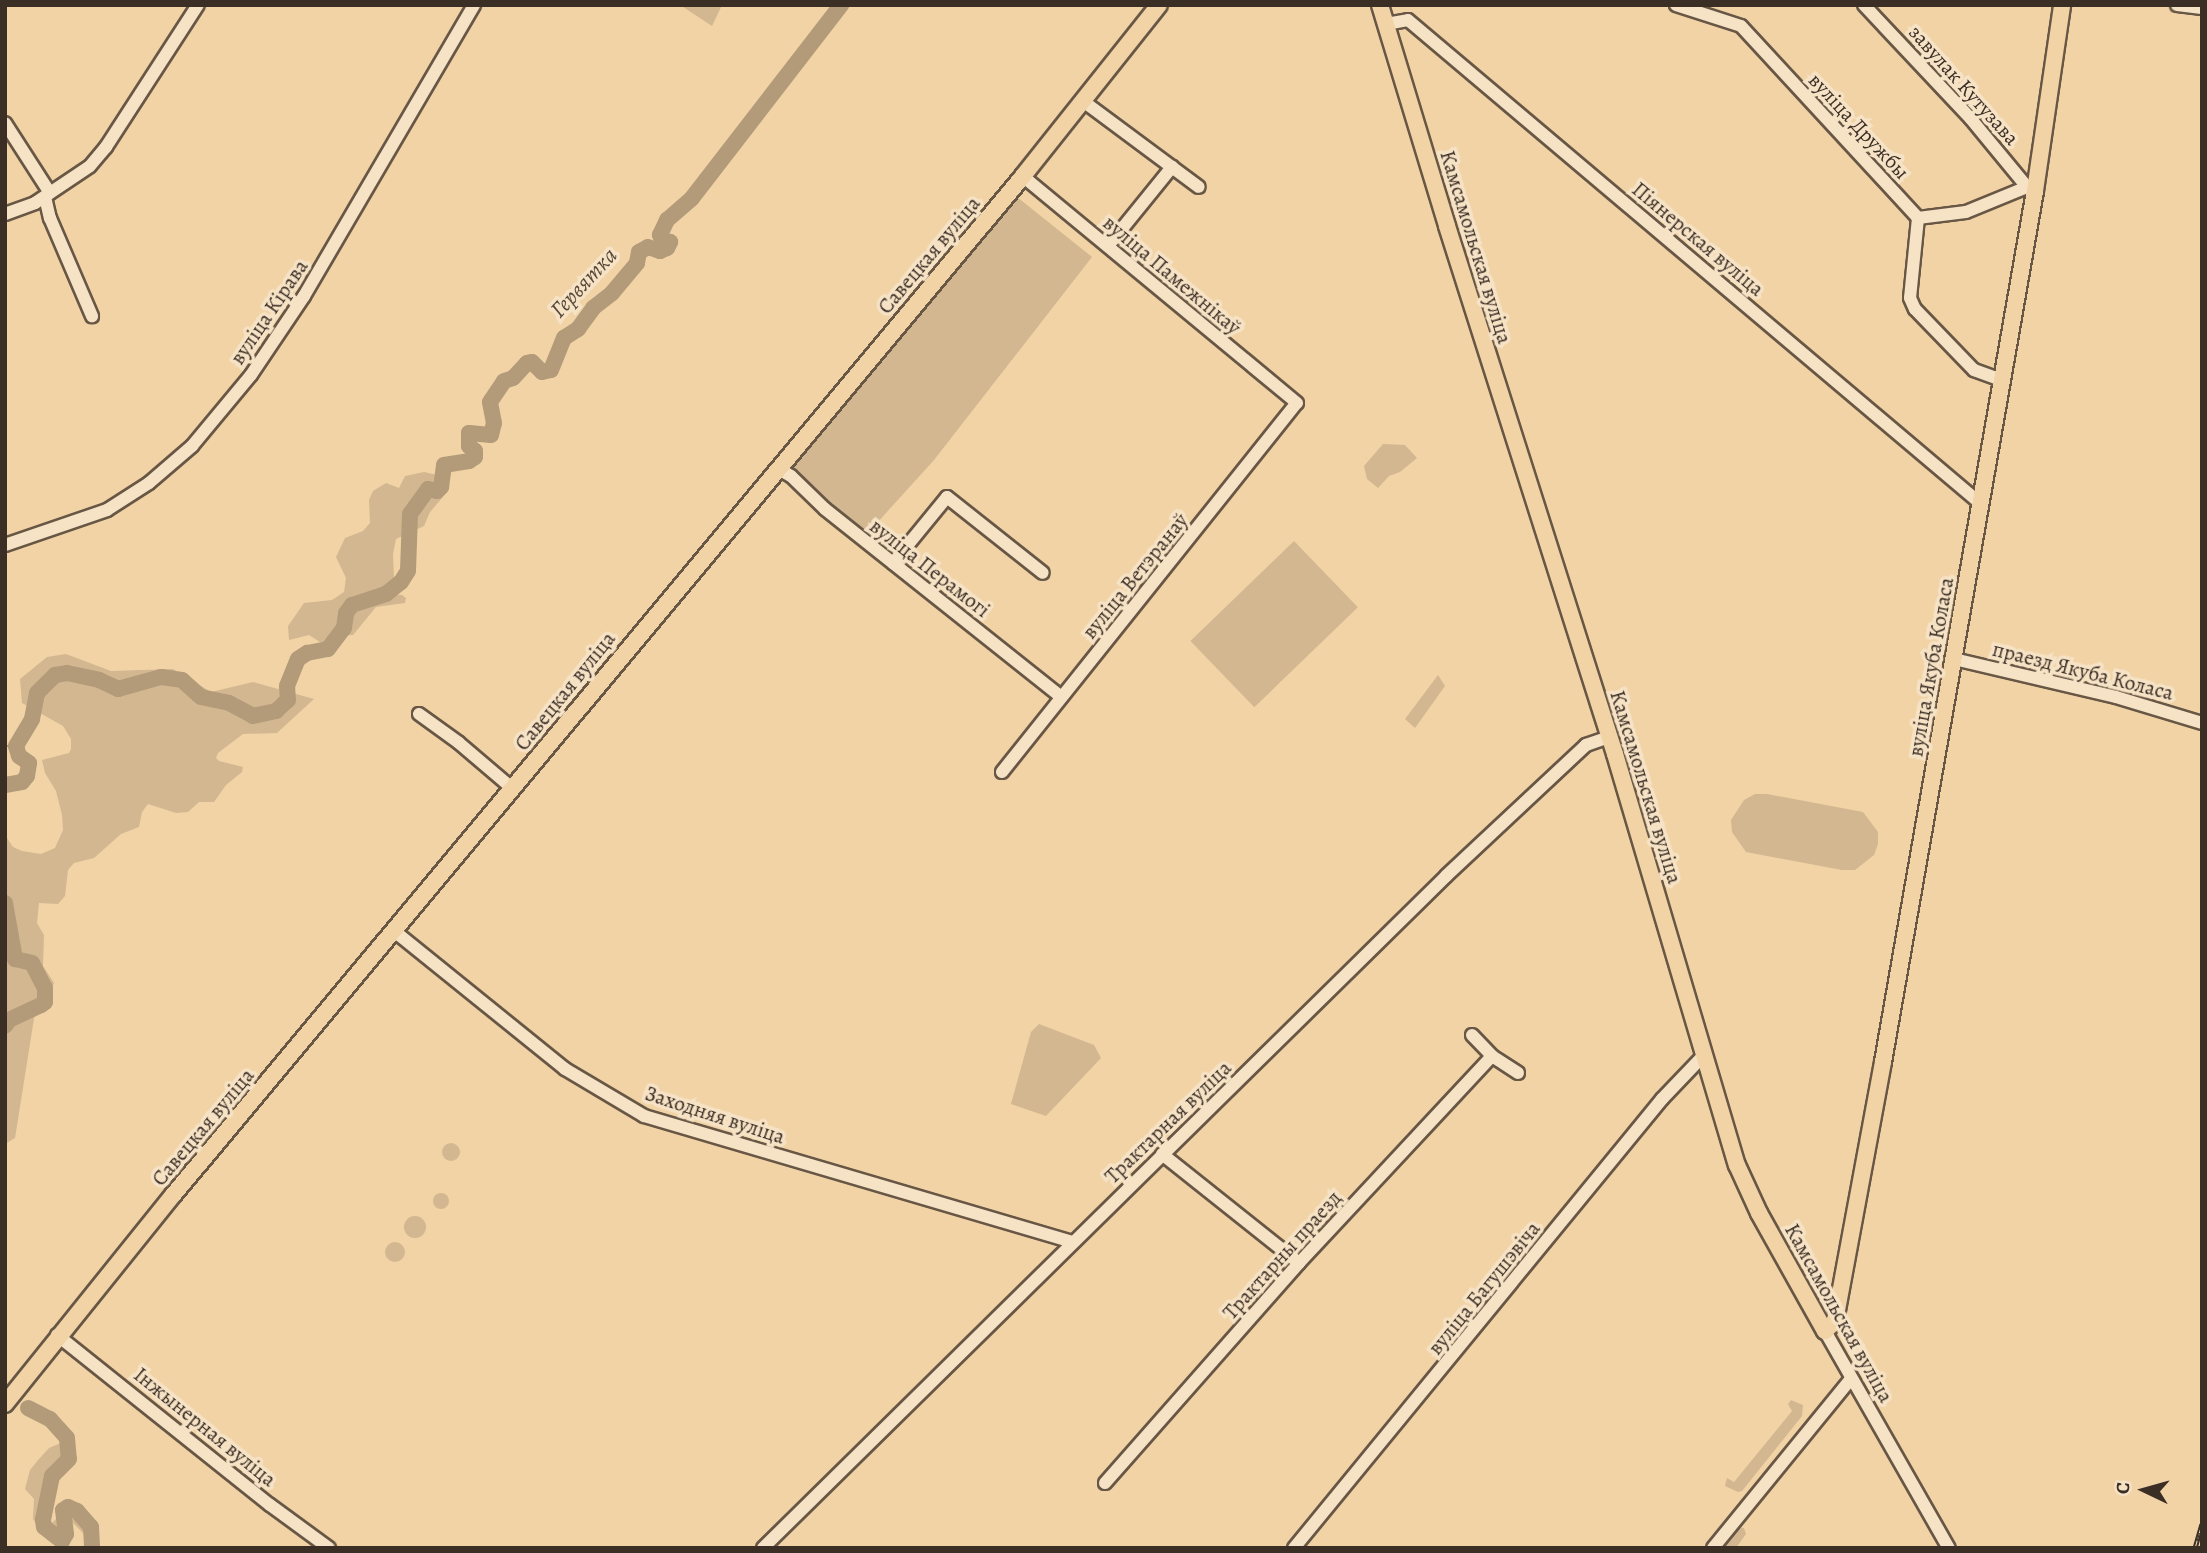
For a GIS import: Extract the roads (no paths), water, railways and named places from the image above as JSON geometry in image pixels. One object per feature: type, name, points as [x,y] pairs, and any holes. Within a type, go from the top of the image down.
[{"type":"main road","name":"Савецкая вуліца","points":[[5,1404],[57,1335],[513,789],[776,468],[1023,176],[1159,5]]},
{"type":"main road","name":"Камсамольская вуліца","points":[[1380,5],[1454,250],[1609,737],[1746,1189],[1825,1331]]},
{"type":"main road","name":"вуліца Якуба Коласа","points":[[1825,1331],[1835,1321],[1954,659],[2062,5]]},
{"type":"street","points":[[5,214],[48,195],[90,166],[106,147],[198,5]]},
{"type":"street","name":"вуліца Кірава","points":[[5,545],[107,510],[149,483],[192,446],[251,375],[304,296],[355,215],[446,50],[474,5]]},
{"type":"street","name":"вуліца Дружбы","points":[[1676,5],[1741,26],[1918,218]]},
{"type":"street","name":"завулак Кутузава","points":[[1864,5],[1971,119],[2031,188]]},
{"type":"street","points":[[2178,5],[2202,8]]},
{"type":"street","name":"Піянерская вуліца","points":[[1386,24],[1408,20],[1980,503]]},
{"type":"street","points":[[1083,101],[1199,187]]},
{"type":"street","points":[[5,123],[48,195],[50,218],[92,316]]},
{"type":"street","points":[[1108,246],[1172,167]]},
{"type":"street","name":"вуліца Памежнікаў","points":[[1023,176],[1297,403]]},
{"type":"street","points":[[2002,380],[1975,370],[1915,309],[1910,299],[1918,218],[1966,212],[2031,188]]},
{"type":"street","name":"вуліца Ветэранаў","points":[[1002,772],[1297,403]]},
{"type":"street","name":"вуліца Перамогі","points":[[776,468],[791,476],[825,509],[1061,696]]},
{"type":"street","points":[[893,563],[947,497],[1043,573]]},
{"type":"street","name":"праезд Якуба Коласа","points":[[1954,659],[2116,697],[2202,723]]},
{"type":"street","points":[[419,715],[459,743],[513,789]]},
{"type":"street","name":"Трактарная вуліца","points":[[763,1548],[1456,866],[1586,745],[1609,737]]},
{"type":"street","name":"Заходняя вуліца","points":[[393,930],[565,1069],[644,1116],[1072,1242]]},
{"type":"street","points":[[1472,1035],[1492,1056],[1518,1073]]},
{"type":"street","name":"вуліца Багушэвіча","points":[[1294,1548],[1662,1099],[1705,1054]]},
{"type":"street","name":"Трактарны праезд","points":[[1105,1483],[1299,1263],[1492,1056]]},
{"type":"street","points":[[1162,1154],[1299,1263]]},
{"type":"street","name":"Камсамольская вуліца","points":[[1825,1331],[1950,1548]]},
{"type":"street","name":"Інжынерная вуліца","points":[[57,1335],[270,1505],[329,1548]]},
{"type":"street","points":[[1713,1548],[1851,1380]]},
{"type":"waterway","name":"Гервятка","points":[[5,785],[22,782],[27,776],[29,763],[19,756],[16,746],[32,719],[37,693],[55,675],[67,673],[99,680],[118,689],[161,677],[182,680],[201,697],[229,703],[253,716],[276,711],[288,700],[287,686],[298,659],[307,653],[328,649],[344,628],[346,613],[352,605],[386,594],[401,582],[408,571],[410,514],[428,489],[437,491],[441,487],[444,465],[469,461],[475,457],[475,451],[469,446],[469,433],[491,435],[494,423],[490,402],[504,381],[513,378],[527,363],[532,362],[542,372],[551,370],[564,338],[578,329],[593,308],[612,293],[637,263],[639,252],[648,247],[660,251],[667,248],[670,242],[663,242],[660,235],[667,220],[692,198],[841,5]]},
{"type":"waterway","points":[[5,746],[16,746]]},
{"type":"waterway","name":"Гервятка","points":[[5,903],[15,959],[32,963],[45,988],[45,1002],[9,1020],[5,1026]]},
{"type":"waterway","name":"Гервятка","points":[[28,1408],[50,1419],[67,1438],[69,1459],[52,1476],[44,1527],[62,1541],[66,1534],[63,1510],[68,1507],[77,1511],[91,1527],[92,1548]]},
{"type":"railway","points":[[2195,1548],[2202,1524]]}]
